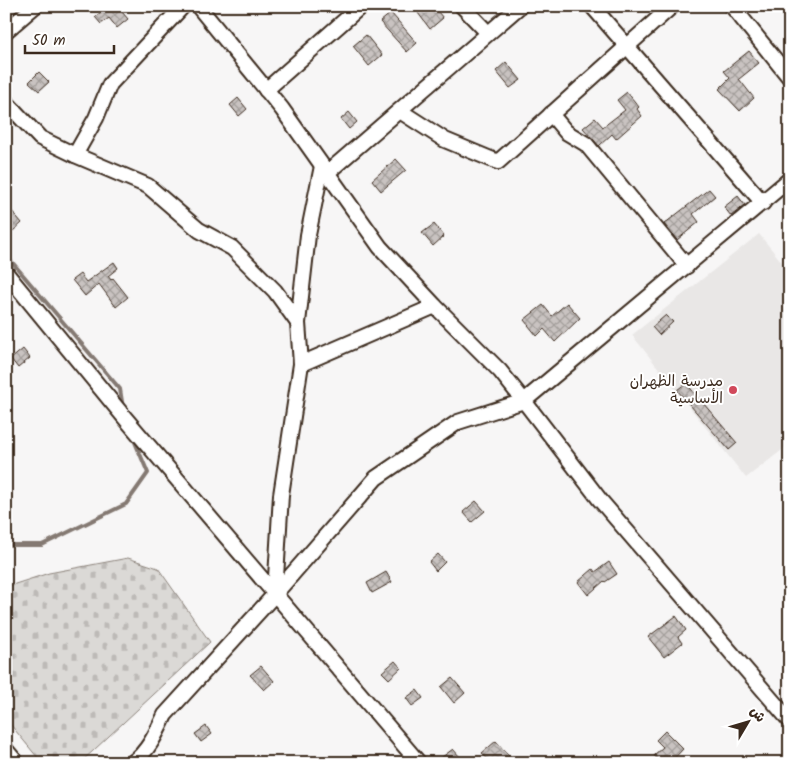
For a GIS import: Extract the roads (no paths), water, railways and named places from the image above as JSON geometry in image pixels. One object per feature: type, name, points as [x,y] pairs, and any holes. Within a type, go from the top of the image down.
[{"type":"street","points":[[6,31],[35,6]]},
{"type":"street","points":[[75,155],[96,118],[110,84],[183,6]]},
{"type":"street","points":[[198,6],[266,90],[380,247],[435,306],[500,371],[600,500],[790,721]]},
{"type":"street","points":[[266,90],[362,6]]},
{"type":"street","points":[[462,6],[488,33]]},
{"type":"street","points":[[275,594],[282,495],[301,364],[298,323],[308,235],[324,170],[400,110],[520,6]]},
{"type":"street","points":[[592,6],[763,203]]},
{"type":"street","points":[[400,110],[445,140],[498,162],[672,6]]},
{"type":"street","points":[[732,6],[790,78]]},
{"type":"street","points":[[6,102],[40,138],[148,186],[199,230],[232,248],[275,291],[298,323]]},
{"type":"street","points":[[551,114],[566,132],[586,144],[687,266]]},
{"type":"street","points":[[132,763],[138,759],[154,738],[165,715],[275,594],[376,478],[458,422],[524,401],[790,179]]},
{"type":"street","points":[[6,273],[125,418],[419,763]]},
{"type":"street","points":[[301,364],[435,306]]},
{"type":"street","points":[[6,750],[17,763]]},
{"type":"waterway","points":[[6,255],[120,389],[123,408]]},
{"type":"waterway","points":[[6,545],[42,545],[126,504],[148,473],[132,435]]},
{"type":"place","name":"مدرسة الظهران الأساسية","points":[[733,390]]}]
